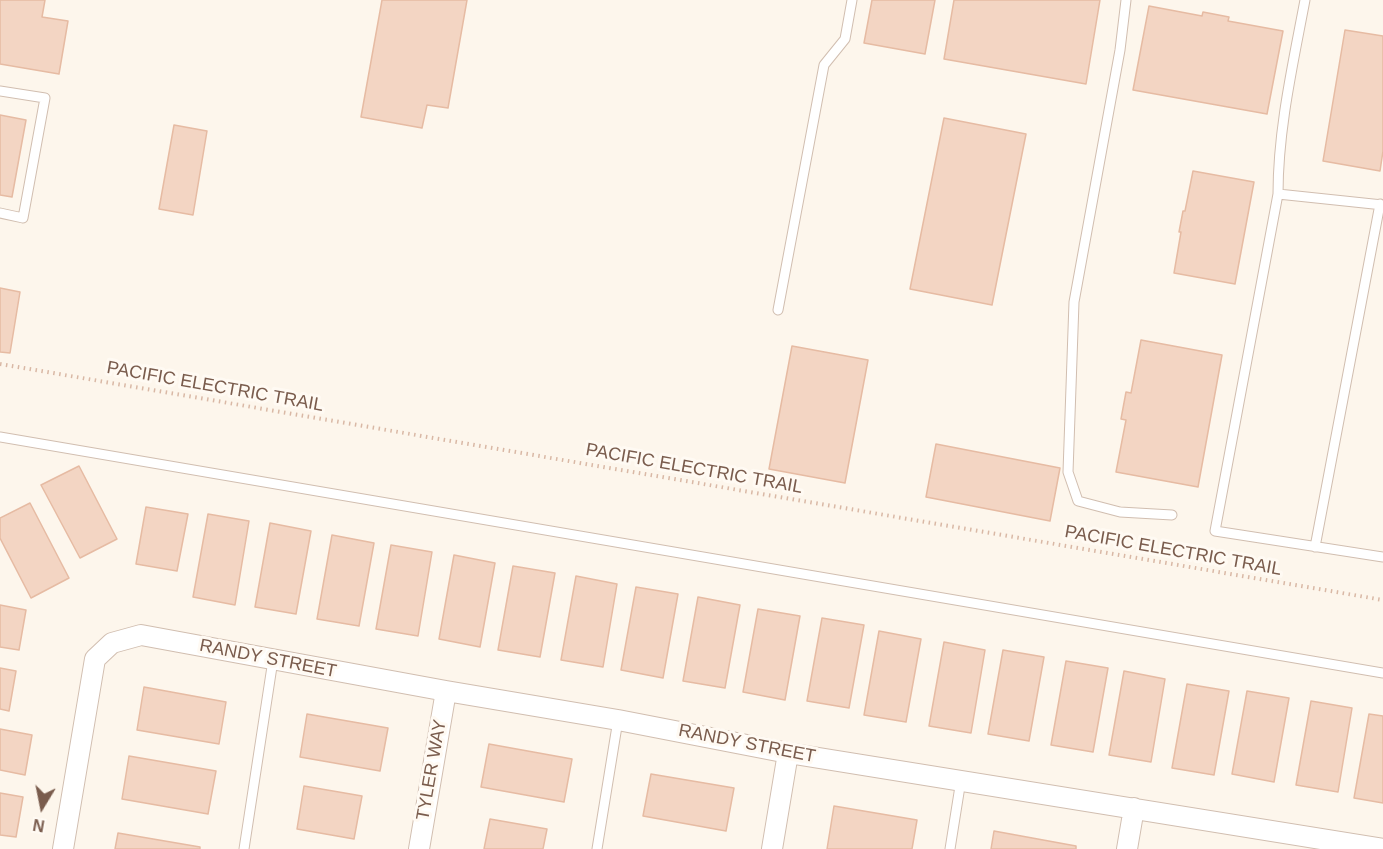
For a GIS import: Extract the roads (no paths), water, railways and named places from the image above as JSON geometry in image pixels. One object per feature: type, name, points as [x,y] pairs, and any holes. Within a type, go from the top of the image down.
[{"type":"street","name":"RANDY STREET","points":[[63,849],[95,659],[112,643],[141,635],[618,720],[788,753],[1134,808],[1302,843],[1383,849]]},
{"type":"street","name":"TYLER WAY","points":[[419,849],[446,691]]},
{"type":"street","points":[[772,849],[788,753]]},
{"type":"street","points":[[1127,849],[1134,808]]},
{"type":"lane","points":[[778,310],[824,64],[845,39],[852,0]]},
{"type":"lane","points":[[1126,0],[1118,61],[1074,302],[1068,472],[1078,501],[1120,512],[1172,516]]},
{"type":"lane","points":[[1305,0],[1284,121],[1278,171],[1278,194],[1215,531],[1383,557]]},
{"type":"lane","points":[[0,91],[45,98],[23,218],[0,213]]},
{"type":"lane","points":[[1278,194],[1382,205],[1315,547]]},
{"type":"lane","points":[[0,437],[1383,673]]},
{"type":"lane","points":[[244,849],[273,660]]},
{"type":"lane","points":[[597,849],[618,720]]},
{"type":"lane","points":[[950,849],[962,780]]}]
